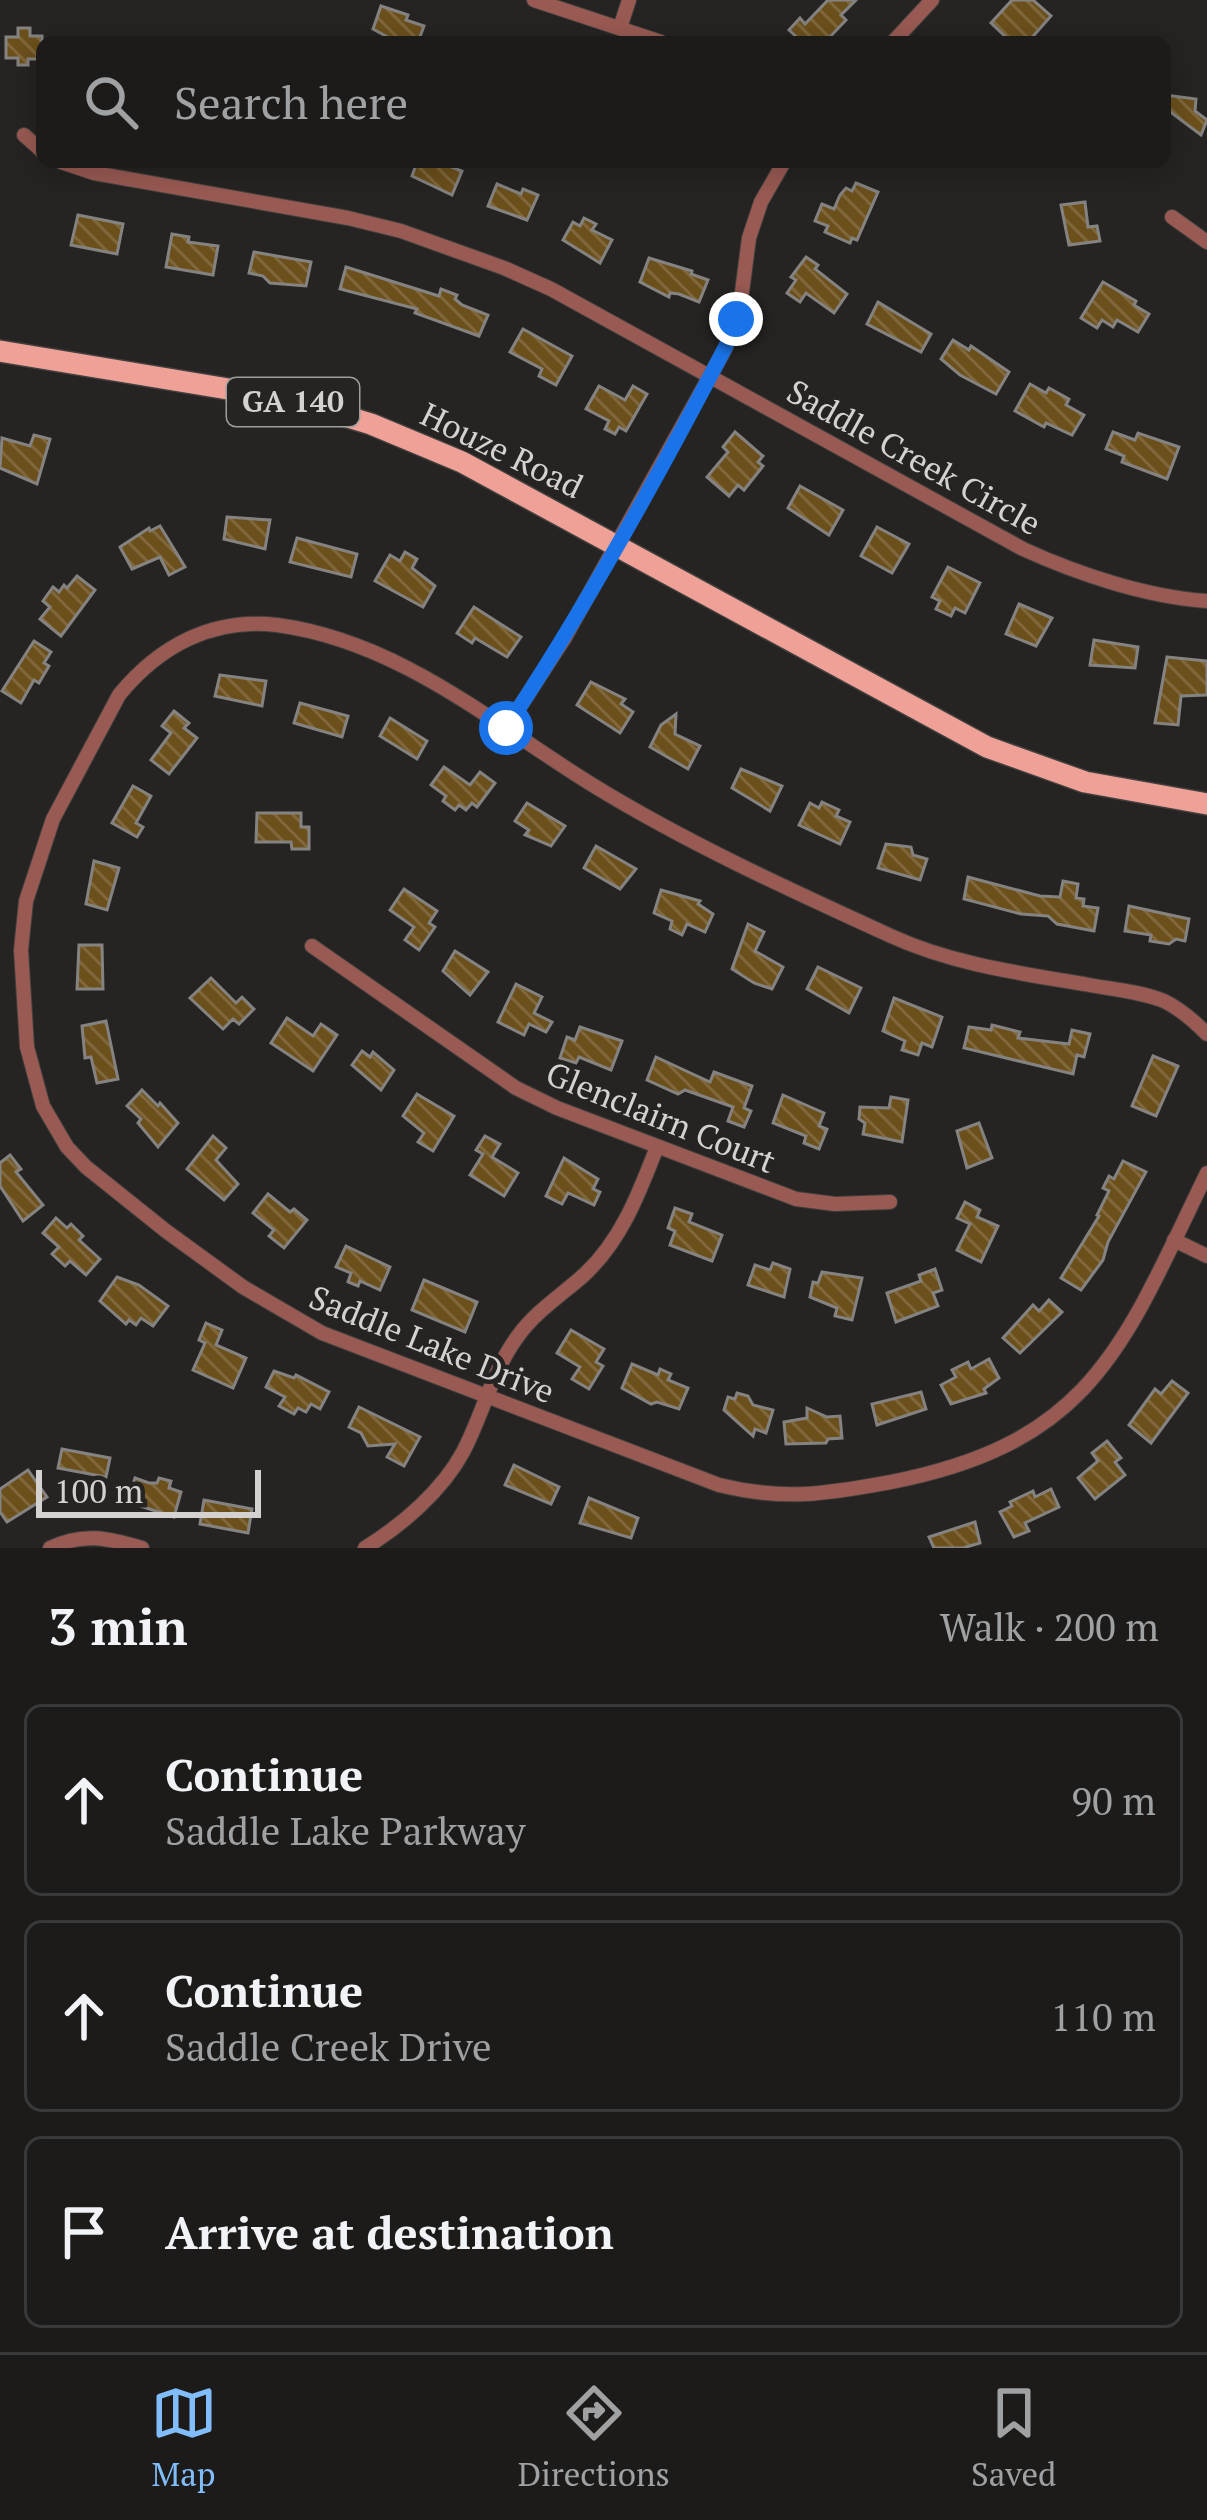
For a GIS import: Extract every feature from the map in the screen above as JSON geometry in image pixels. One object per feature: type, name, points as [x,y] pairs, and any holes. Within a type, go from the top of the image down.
[{"type":"main road","name":"Houze Road","points":[[0,351],[258,394],[371,424],[462,462],[987,746],[1085,782],[1207,804]]},
{"type":"street","points":[[534,0],[643,36]]},
{"type":"street","points":[[620,28],[628,0]]},
{"type":"street","points":[[899,36],[932,0]]},
{"type":"street","points":[[24,135],[36,146]]},
{"type":"street","name":"Saddle Creek Circle","points":[[79,168],[348,218],[453,248],[551,289],[1041,557],[1163,594],[1207,601]]},
{"type":"street","points":[[506,728],[564,639],[710,376],[736,319],[749,238],[761,202],[781,168]]},
{"type":"street","points":[[1172,218],[1207,242]]},
{"type":"street","name":"Saddle Lake Drive","points":[[1207,1034],[1186,1014],[1149,996],[981,966],[894,938],[641,813],[411,668],[316,634],[250,623],[186,638],[137,673],[101,725],[39,854],[26,901],[21,950],[27,1047],[34,1084],[54,1127],[86,1168],[166,1232],[282,1312],[361,1351],[719,1485],[758,1495],[820,1496],[935,1473],[1010,1445],[1045,1424],[1078,1396],[1125,1337],[1207,1173]]},
{"type":"street","name":"Glenclairn Court","points":[[312,946],[516,1088],[556,1108],[796,1199],[835,1204],[890,1202]]},
{"type":"street","points":[[365,1548],[401,1522],[452,1469],[501,1360],[520,1332],[589,1270],[617,1236],[657,1147]]},
{"type":"street","points":[[1174,1240],[1207,1256]]},
{"type":"street","points":[[50,1548],[78,1537],[102,1537],[142,1548]]},
{"type":"building","points":[[828,0],[856,0],[841,15],[846,20],[831,36],[796,36],[789,30],[800,18],[805,24]]},
{"type":"building","points":[[1012,0],[1033,0],[1051,16],[1033,36],[1005,36],[991,23]]},
{"type":"building","points":[[381,6],[424,26],[420,36],[386,36],[373,29]]},
{"type":"building","points":[[18,28],[30,28],[30,36],[36,36],[36,59],[28,59],[28,65],[18,65],[18,58],[6,58],[6,37],[18,37]]},
{"type":"building","points":[[1171,96],[1196,99],[1195,111],[1207,120],[1201,135],[1171,112]]},
{"type":"building","points":[[415,168],[462,171],[452,195],[412,176]]},
{"type":"building","points":[[856,183],[878,192],[857,240],[852,238],[850,243],[825,232],[828,226],[815,221],[822,204],[834,209],[840,195],[846,188],[852,191]]},
{"type":"building","points":[[497,184],[538,195],[527,220],[488,206]]},
{"type":"building","points":[[1085,202],[1088,227],[1097,226],[1100,241],[1069,245],[1061,205]]},
{"type":"building","points":[[78,215],[123,224],[117,254],[71,245]]},
{"type":"building","points":[[584,218],[596,224],[592,230],[612,240],[600,263],[563,240],[573,222],[580,226]]},
{"type":"building","points":[[172,234],[189,237],[188,242],[218,246],[213,275],[166,267]]},
{"type":"building","points":[[254,252],[311,262],[306,286],[270,283],[249,273]]},
{"type":"building","points":[[806,257],[847,294],[834,313],[806,293],[800,302],[787,293],[796,280],[791,277]]},
{"type":"building","points":[[649,258],[708,280],[699,302],[679,294],[669,297],[640,282]]},
{"type":"building","points":[[346,267],[439,296],[441,289],[457,295],[462,305],[488,315],[479,336],[415,313],[417,309],[340,289]]},
{"type":"building","points":[[1103,282],[1149,314],[1138,332],[1117,320],[1113,327],[1102,320],[1097,328],[1081,318]]},
{"type":"building","points":[[878,302],[931,334],[921,352],[867,324]]},
{"type":"building","points":[[523,329],[572,356],[556,385],[539,376],[542,369],[510,352]]},
{"type":"building","points":[[953,340],[969,350],[971,346],[1009,372],[996,394],[941,359]]},
{"type":"building","points":[[1030,384],[1069,399],[1066,405],[1084,415],[1072,435],[1015,411]]},
{"type":"building","points":[[599,386],[625,400],[633,386],[647,394],[626,431],[619,427],[615,434],[605,429],[609,421],[586,409]]},
{"type":"building","points":[[735,432],[763,456],[758,462],[763,466],[744,490],[738,485],[729,496],[707,477],[728,452],[723,447]]},
{"type":"building","points":[[1113,432],[1135,440],[1138,433],[1179,447],[1167,479],[1122,462],[1124,456],[1106,449]]},
{"type":"building","points":[[34,435],[50,439],[37,484],[0,468],[2,438],[30,446]]},
{"type":"building","points":[[800,486],[843,510],[829,535],[788,508]]},
{"type":"building","points":[[227,517],[270,520],[265,549],[224,539]]},
{"type":"building","points":[[160,526],[185,567],[169,575],[160,557],[132,569],[120,547]]},
{"type":"building","points":[[877,527],[909,544],[892,573],[861,556]]},
{"type":"building","points":[[297,538],[357,554],[351,577],[290,562]]},
{"type":"building","points":[[405,552],[417,559],[412,568],[435,586],[423,607],[375,581],[390,555],[400,561]]},
{"type":"building","points":[[948,567],[980,583],[965,613],[955,608],[951,616],[936,609],[940,601],[932,597]]},
{"type":"building","points":[[77,576],[95,590],[61,636],[40,619],[50,607],[43,601],[53,587],[59,592]]},
{"type":"building","points":[[1019,604],[1052,618],[1036,646],[1006,634]]},
{"type":"building","points":[[474,607],[521,637],[507,657],[457,633]]},
{"type":"building","points":[[1094,640],[1138,647],[1135,668],[1090,665]]},
{"type":"building","points":[[34,641],[51,652],[44,663],[49,666],[21,703],[2,691]]},
{"type":"building","points":[[1167,657],[1207,661],[1207,695],[1181,696],[1178,725],[1155,723]]},
{"type":"building","points":[[220,675],[266,681],[262,706],[215,696]]},
{"type":"building","points":[[591,682],[625,699],[621,704],[633,712],[620,733],[577,705]]},
{"type":"building","points":[[300,703],[348,716],[342,737],[294,723]]},
{"type":"building","points":[[174,711],[189,723],[184,728],[197,738],[169,774],[151,760],[171,733],[162,726]]},
{"type":"building","points":[[676,714],[675,734],[700,746],[688,769],[650,747],[661,725]]},
{"type":"building","points":[[390,718],[427,741],[417,759],[380,736]]},
{"type":"building","points":[[444,767],[470,785],[480,772],[495,783],[477,807],[472,803],[466,810],[459,805],[455,810],[431,785]]},
{"type":"building","points":[[741,769],[782,786],[770,811],[732,788]]},
{"type":"building","points":[[133,786],[151,796],[136,823],[143,827],[137,837],[112,823]]},
{"type":"building","points":[[822,802],[850,822],[840,844],[799,825],[810,803],[819,808]]},
{"type":"building","points":[[527,803],[565,826],[551,846],[525,835],[529,830],[515,821]]},
{"type":"building","points":[[257,813],[301,813],[301,827],[309,827],[309,849],[292,849],[291,842],[256,842]]},
{"type":"building","points":[[886,844],[911,847],[913,855],[927,859],[920,880],[878,868]]},
{"type":"building","points":[[596,846],[636,869],[620,889],[584,868]]},
{"type":"building","points":[[94,861],[119,868],[107,910],[86,904]]},
{"type":"building","points":[[968,877],[1040,896],[1060,897],[1063,881],[1078,884],[1076,898],[1084,899],[1083,906],[1098,908],[1094,931],[964,899]]},
{"type":"building","points":[[404,889],[437,911],[429,923],[435,927],[419,950],[405,940],[414,927],[390,910]]},
{"type":"building","points":[[661,890],[700,901],[713,914],[705,932],[687,924],[682,935],[670,929],[672,921],[654,913]]},
{"type":"building","points":[[1129,906],[1189,919],[1185,941],[1150,941],[1151,935],[1125,931]]},
{"type":"building","points":[[748,924],[764,932],[755,951],[783,967],[772,989],[732,969]]},
{"type":"building","points":[[79,945],[102,945],[103,989],[77,989]]},
{"type":"building","points":[[455,951],[488,972],[470,995],[443,971]]},
{"type":"building","points":[[818,967],[861,988],[849,1013],[807,989]]},
{"type":"building","points":[[211,978],[236,1003],[242,997],[254,1009],[239,1024],[233,1019],[223,1029],[190,998]]},
{"type":"building","points":[[516,984],[542,997],[534,1013],[552,1022],[546,1032],[529,1024],[524,1035],[498,1022]]},
{"type":"building","points":[[894,998],[942,1017],[932,1047],[922,1043],[918,1055],[902,1050],[905,1041],[883,1031]]},
{"type":"building","points":[[287,1018],[313,1036],[321,1024],[337,1035],[313,1071],[271,1043]]},
{"type":"building","points":[[106,1021],[118,1079],[97,1083],[91,1057],[85,1058],[82,1026]]},
{"type":"building","points":[[992,1025],[1020,1032],[1018,1038],[1069,1044],[1072,1030],[1090,1034],[1084,1057],[1077,1055],[1073,1074],[964,1048],[969,1027],[991,1030]]},
{"type":"building","points":[[580,1027],[622,1041],[611,1070],[579,1057],[576,1063],[560,1058],[567,1037],[575,1040]]},
{"type":"building","points":[[362,1051],[370,1057],[373,1052],[394,1070],[381,1090],[352,1065]]},
{"type":"building","points":[[1153,1056],[1178,1066],[1156,1116],[1132,1106]]},
{"type":"building","points":[[656,1057],[710,1082],[714,1072],[752,1086],[744,1108],[751,1111],[744,1127],[728,1121],[733,1107],[685,1090],[678,1094],[647,1080]]},
{"type":"building","points":[[142,1090],[178,1123],[158,1147],[127,1106]]},
{"type":"building","points":[[417,1094],[454,1116],[433,1151],[418,1142],[424,1133],[403,1116]]},
{"type":"building","points":[[783,1095],[824,1113],[819,1126],[827,1129],[819,1149],[804,1143],[806,1136],[773,1123]]},
{"type":"building","points":[[891,1097],[908,1100],[902,1142],[863,1134],[860,1107],[889,1108]]},
{"type":"building","points":[[979,1123],[992,1158],[967,1168],[957,1131]]},
{"type":"building","points":[[213,1136],[226,1148],[216,1160],[238,1184],[224,1200],[187,1169]]},
{"type":"building","points":[[485,1136],[500,1144],[492,1157],[518,1173],[504,1196],[470,1175],[483,1154],[476,1150]]},
{"type":"building","points":[[10,1155],[21,1169],[16,1172],[43,1205],[23,1221],[0,1186],[0,1163]]},
{"type":"building","points":[[564,1158],[598,1179],[593,1189],[600,1192],[594,1205],[568,1193],[562,1204],[546,1196]]},
{"type":"building","points":[[1123,1161],[1146,1172],[1103,1260],[1081,1290],[1061,1278],[1099,1216],[1109,1191],[1103,1188],[1109,1176],[1114,1179]]},
{"type":"building","points":[[268,1194],[307,1220],[284,1248],[269,1236],[274,1230],[253,1213]]},
{"type":"building","points":[[965,1202],[980,1210],[977,1217],[998,1226],[981,1262],[957,1250],[970,1224],[957,1218]]},
{"type":"building","points":[[675,1208],[692,1214],[689,1222],[722,1235],[712,1261],[670,1245],[675,1231],[668,1228]]},
{"type":"building","points":[[56,1218],[67,1228],[71,1224],[83,1236],[79,1240],[100,1259],[86,1275],[52,1254],[59,1247],[43,1233]]},
{"type":"building","points":[[346,1246],[390,1267],[380,1290],[360,1281],[358,1286],[348,1282],[351,1273],[336,1267]]},
{"type":"building","points":[[773,1263],[790,1269],[784,1297],[748,1285],[755,1265],[770,1270]]},
{"type":"building","points":[[935,1269],[942,1290],[933,1293],[938,1306],[896,1322],[887,1293],[921,1281],[919,1275]]},
{"type":"building","points":[[822,1272],[862,1278],[852,1320],[835,1316],[837,1308],[810,1297],[813,1282],[818,1283]]},
{"type":"building","points":[[117,1277],[139,1285],[168,1306],[153,1326],[141,1318],[136,1325],[129,1320],[126,1324],[100,1301]]},
{"type":"building","points":[[424,1280],[477,1302],[465,1332],[412,1310]]},
{"type":"building","points":[[1049,1300],[1062,1312],[1020,1353],[1003,1338],[1033,1305],[1039,1311]]},
{"type":"building","points":[[206,1323],[222,1330],[216,1345],[246,1358],[233,1388],[193,1370],[205,1343],[199,1340]]},
{"type":"building","points":[[571,1330],[604,1349],[596,1362],[603,1366],[589,1389],[572,1379],[580,1367],[557,1353]]},
{"type":"building","points":[[989,1359],[999,1378],[984,1389],[986,1393],[951,1404],[941,1385],[956,1377],[952,1370],[968,1362],[971,1369]]},
{"type":"building","points":[[632,1364],[658,1375],[660,1369],[671,1374],[668,1380],[688,1388],[679,1409],[651,1404],[622,1388]]},
{"type":"building","points":[[274,1371],[296,1375],[329,1392],[320,1409],[311,1404],[306,1412],[298,1408],[294,1414],[279,1406],[285,1397],[266,1387]]},
{"type":"building","points":[[1172,1381],[1188,1393],[1151,1443],[1129,1425],[1155,1389],[1161,1394]]},
{"type":"building","points":[[921,1392],[926,1409],[877,1425],[872,1404]]},
{"type":"building","points":[[737,1393],[748,1396],[753,1405],[773,1410],[766,1433],[755,1429],[753,1436],[724,1410],[728,1397],[735,1399]]},
{"type":"building","points":[[359,1407],[420,1437],[404,1466],[387,1457],[395,1444],[368,1446],[361,1433],[349,1427]]},
{"type":"building","points":[[807,1408],[827,1417],[840,1416],[842,1438],[786,1444],[784,1422],[807,1418]]},
{"type":"building","points":[[1107,1441],[1121,1458],[1115,1462],[1125,1475],[1095,1499],[1078,1478],[1098,1461],[1092,1453]]},
{"type":"building","points":[[62,1449],[110,1458],[106,1477],[58,1468]]},
{"type":"building","points":[[514,1465],[559,1487],[551,1504],[505,1485]]},
{"type":"building","points":[[28,1470],[47,1497],[7,1522],[0,1512],[0,1489]]},
{"type":"building","points":[[135,1478],[149,1483],[159,1478],[171,1481],[169,1488],[181,1492],[174,1517],[128,1502]]},
{"type":"building","points":[[1051,1489],[1059,1507],[1025,1523],[1029,1531],[1014,1537],[1000,1512],[1033,1491],[1035,1497]]},
{"type":"building","points":[[589,1498],[638,1518],[631,1538],[580,1523]]},
{"type":"building","points":[[204,1500],[252,1509],[248,1533],[200,1524]]},
{"type":"building","points":[[975,1522],[980,1543],[934,1548],[929,1537]]},
{"type":"route","points":[[506,728],[618,545],[726,346],[736,319]]}]
